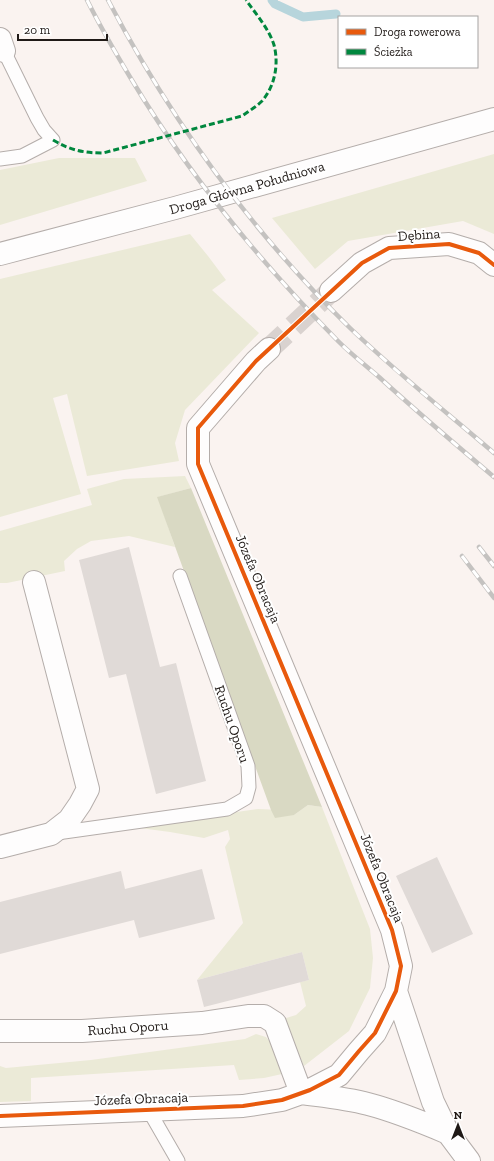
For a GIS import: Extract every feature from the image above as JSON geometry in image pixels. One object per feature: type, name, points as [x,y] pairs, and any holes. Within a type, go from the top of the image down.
[{"type":"street","name":"Droga Główna Południowa","points":[[0,254],[175,208],[494,119]]},
{"type":"street","name":"Dębina","points":[[332,291],[362,263],[389,248],[449,244],[479,253],[494,265]]},
{"type":"street","name":"Józefa Obracaja","points":[[0,1116],[242,1106],[282,1100],[310,1090],[339,1075],[375,1033],[396,991],[401,966],[392,930],[198,464],[198,428],[256,360],[269,349]]},
{"type":"street","name":"Ruchu Oporu","points":[[0,847],[51,834],[69,820],[88,789],[34,582]]},
{"type":"street","points":[[396,991],[433,1102],[448,1133],[469,1161]]},
{"type":"street","name":"Ruchu Oporu","points":[[0,1031],[82,1031],[202,1023],[248,1016],[264,1016],[275,1023],[301,1093]]},
{"type":"street","points":[[301,1093],[367,1104],[407,1115],[448,1133]]},
{"type":"lane","points":[[0,159],[22,156],[53,140],[44,130],[2,45]]},
{"type":"lane","name":"Ruchu Oporu","points":[[51,834],[227,809],[246,798],[249,787],[248,766],[180,576]]},
{"type":"lane","points":[[148,1109],[178,1161]]},
{"type":"green space","points":[[494,154],[494,234],[463,221],[348,241],[315,269],[272,218]]},
{"type":"green space","points":[[59,158],[135,158],[147,181],[0,225],[0,170]]},
{"type":"green space","points":[[190,234],[226,280],[212,290],[259,333],[185,410],[175,443],[179,461],[87,476],[67,394],[53,398],[81,494],[0,517],[0,279]]},
{"type":"green space","points":[[185,476],[191,488],[158,497],[175,547],[129,536],[91,541],[77,549],[64,561],[65,571],[7,583],[0,583],[0,531],[92,505],[87,489],[124,479]]},
{"type":"green space","points":[[191,488],[322,807],[308,805],[294,815],[275,818],[271,810],[157,497]]},
{"type":"green space","points":[[308,805],[322,807],[370,929],[373,958],[370,988],[349,1031],[304,1066],[283,1019],[296,1015],[306,1006],[300,982],[309,980],[302,952],[197,980],[243,923],[225,847],[230,839],[228,830],[204,838],[132,827],[258,809],[281,810],[294,815]]},
{"type":"green space","points":[[256,1034],[266,1037],[270,1042],[282,1074],[264,1078],[239,1080],[234,1065],[31,1078],[31,1101],[0,1102],[0,1066],[6,1068],[91,1060],[245,1039]]},
{"type":"building","points":[[129,547],[160,667],[176,663],[206,781],[156,794],[126,674],[109,678],[79,560]]},
{"type":"building","points":[[437,857],[473,934],[432,953],[396,876]]},
{"type":"building","points":[[202,869],[215,919],[139,938],[134,920],[0,954],[0,902],[121,871],[125,889]]},
{"type":"building","points":[[302,952],[309,980],[204,1007],[197,980]]},
{"type":"waterway","points":[[272,0],[275,4],[303,17],[336,14]]},
{"type":"tunnel","points":[[269,349],[331,291]]},
{"type":"railway","points":[[87,0],[113,49],[152,113],[176,148],[200,182],[280,280],[343,346],[494,477]]},
{"type":"railway","points":[[108,0],[159,89],[187,131],[216,173],[280,254],[314,292],[367,344],[494,453]]},
{"type":"railway","points":[[479,547],[494,566]]},
{"type":"railway","points":[[462,556],[494,598]]},
{"type":"marked path","points":[[53,140],[77,150],[103,153],[242,116],[255,107],[262,101],[270,89],[275,74],[276,60],[272,39],[246,0]]},
{"type":"cycle path","points":[[0,1116],[243,1106],[282,1100],[310,1090],[339,1075],[375,1033],[396,991],[401,966],[392,930],[198,464],[198,428],[256,361],[362,263],[389,248],[449,244],[479,253],[494,265]]}]
